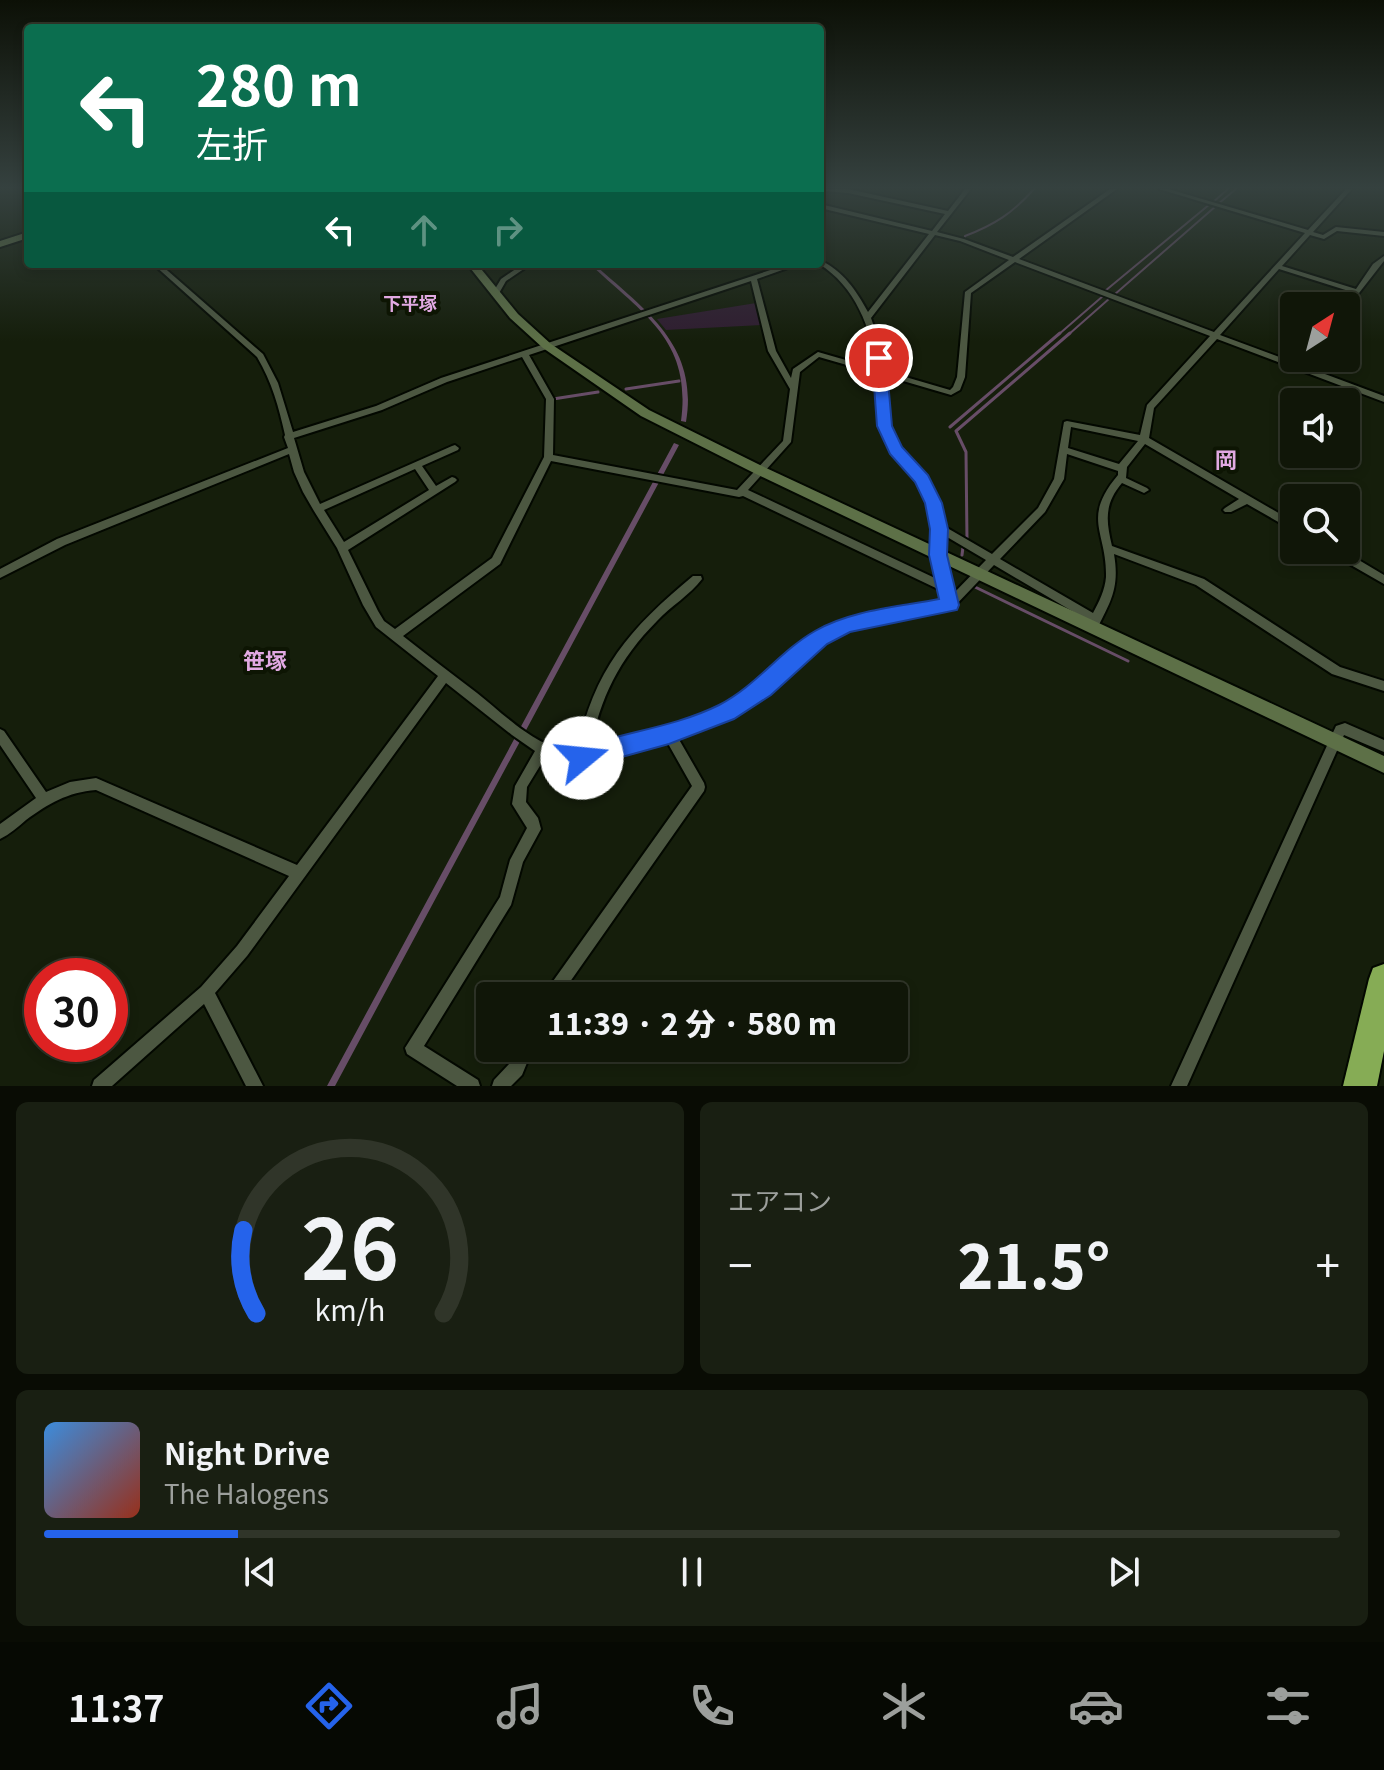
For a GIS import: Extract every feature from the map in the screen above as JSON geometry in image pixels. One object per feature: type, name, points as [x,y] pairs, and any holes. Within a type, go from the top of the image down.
[{"type":"highway","points":[[1360,1086],[1384,979]]},
{"type":"street","points":[[867,318],[929,240]]},
{"type":"street","points":[[960,240],[1384,399]]},
{"type":"street","points":[[548,457],[739,494],[787,442],[796,371],[818,354],[951,393],[957,388],[961,377],[968,292],[1041,240]]},
{"type":"street","points":[[1094,624],[1111,579],[1102,529],[1104,497],[1144,439],[1150,407],[1304,240]]},
{"type":"street","points":[[1279,267],[1357,292],[1371,268],[1384,258]]},
{"type":"street","points":[[824,264],[836,272],[867,318],[876,341],[882,374],[885,426],[895,450],[922,479],[934,503],[943,587],[950,605]]},
{"type":"street","points":[[161,268],[260,356],[276,384],[300,476],[343,548],[366,603],[380,624],[520,734],[543,749],[582,758],[669,734],[726,712],[763,689],[820,638],[846,625],[950,605],[1042,510],[1059,479],[1067,424],[1144,439],[1280,519]]},
{"type":"street","points":[[477,268],[514,316],[547,346],[645,413],[980,575],[1094,624],[1384,765]]},
{"type":"street","points":[[496,294],[503,280],[522,268]]},
{"type":"street","points":[[288,437],[379,408],[444,380],[785,268]]},
{"type":"street","points":[[754,279],[772,351],[792,387]]},
{"type":"street","points":[[394,636],[496,561],[548,457],[550,399],[524,353]]},
{"type":"street","points":[[317,509],[455,448]]},
{"type":"street","points":[[1063,449],[1122,474],[1144,490]]},
{"type":"street","points":[[0,574],[61,542],[292,450]]},
{"type":"street","points":[[417,466],[435,491]]},
{"type":"street","points":[[343,548],[452,480]]},
{"type":"street","points":[[741,491],[943,587]]},
{"type":"street","points":[[1228,510],[1247,499]]},
{"type":"street","points":[[938,527],[1094,624]]},
{"type":"street","points":[[1107,548],[1200,582],[1336,671],[1384,686]]},
{"type":"street","points":[[1357,564],[1384,580]]},
{"type":"street","points":[[582,758],[588,718],[622,650],[673,598],[697,579]]},
{"type":"street","points":[[100,1086],[206,992],[242,951],[445,676]]},
{"type":"street","points":[[1179,1086],[1340,730],[1345,729],[1384,746]]},
{"type":"street","points":[[561,982],[699,787],[669,734]]},
{"type":"street","points":[[0,735],[45,801]]},
{"type":"street","points":[[472,1086],[413,1048],[506,900],[517,860],[534,829],[519,804],[521,786],[543,749]]},
{"type":"street","points":[[0,832],[45,801],[82,783],[96,784],[298,873]]},
{"type":"street","points":[[206,992],[255,1086]]},
{"type":"street","points":[[500,1086],[519,1062]]},
{"type":"shaded area","points":[[594,268],[599,268],[649,314],[676,350],[688,395],[686,422],[681,421],[679,369],[660,331]]},
{"type":"shaded area","points":[[756,303],[762,325],[666,330],[657,319]]},
{"type":"shaded area","points":[[674,443],[679,445],[335,1086],[327,1086]]},
{"type":"waterway","points":[[967,240],[1013,257]]},
{"type":"waterway","points":[[1105,291],[1167,240]]},
{"type":"waterway","points":[[1114,295],[1177,240]]},
{"type":"waterway","points":[[1058,335],[1103,296]]},
{"type":"waterway","points":[[1068,335],[1110,298]]},
{"type":"waterway","points":[[950,427],[1060,333]]},
{"type":"waterway","points":[[967,540],[966,452],[956,431],[1070,333]]},
{"type":"waterway","points":[[626,389],[679,381]]},
{"type":"waterway","points":[[553,399],[598,392]]},
{"type":"waterway","points":[[962,555],[963,547]]},
{"type":"waterway","points":[[975,587],[1128,661]]},
{"type":"district","name":"下平塚","points":[[410,302]]},
{"type":"district","name":"岡","points":[[1226,458]]},
{"type":"district","name":"笹塚","points":[[265,659]]},
{"type":"route","points":[[582,758],[669,734],[726,712],[763,689],[820,638],[846,625],[931,606],[950,605],[943,587],[934,503],[922,479],[895,450],[885,426],[879,358]]}]
